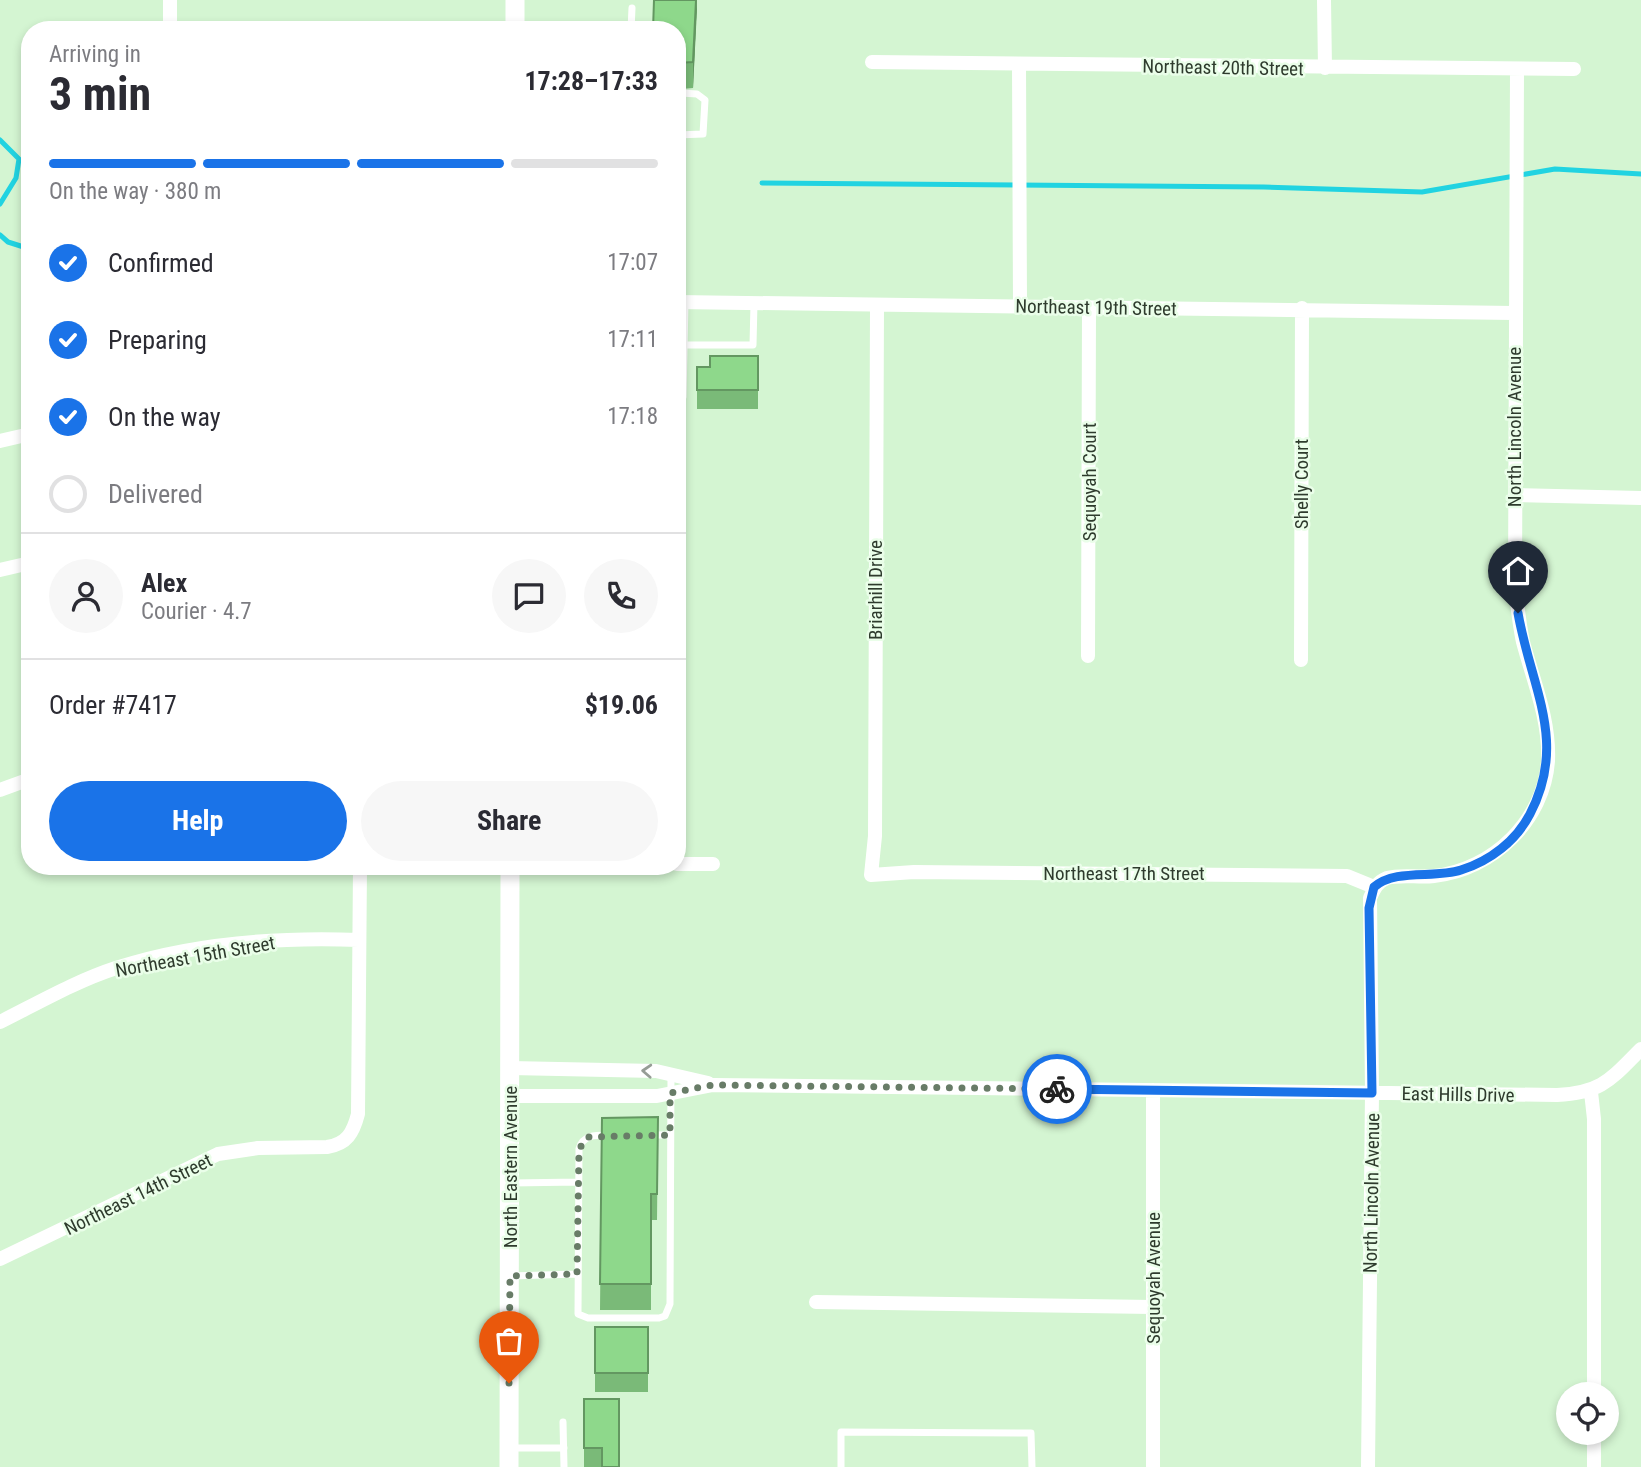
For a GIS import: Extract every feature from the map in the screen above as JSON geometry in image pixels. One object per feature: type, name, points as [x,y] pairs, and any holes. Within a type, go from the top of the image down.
[{"type":"main road","points":[[515,0],[515,21]]},
{"type":"main road","name":"North Eastern Avenue","points":[[509,1457],[510,875]]},
{"type":"street","points":[[170,0],[170,21]]},
{"type":"street","points":[[1324,0],[1325,68]]},
{"type":"street","name":"Northeast 20th Street","points":[[872,62],[1574,69]]},
{"type":"street","points":[[1020,64],[1020,305]]},
{"type":"street","name":"North Lincoln Avenue","points":[[1368,1467],[1372,1093],[1369,908],[1374,887],[1387,878],[1447,874],[1486,859],[1524,826],[1547,773],[1548,746],[1518,613],[1513,547],[1517,69]]},
{"type":"street","name":"Northeast 19th Street","points":[[686,302],[1514,313]]},
{"type":"street","name":"Briarhill Drive","points":[[871,875],[875,835],[877,306]]},
{"type":"street","name":"Sequoyah Court","points":[[1088,656],[1089,307]]},
{"type":"street","name":"Shelly Court","points":[[1301,660],[1302,309]]},
{"type":"street","points":[[0,441],[21,436]]},
{"type":"street","points":[[1515,495],[1641,498]]},
{"type":"street","points":[[0,570],[21,565]]},
{"type":"street","points":[[0,790],[21,782]]},
{"type":"street","points":[[686,864],[713,864]]},
{"type":"street","name":"Northeast 17th Street","points":[[871,875],[927,872],[1347,876],[1374,887]]},
{"type":"street","points":[[359,875],[359,940]]},
{"type":"street","name":"Northeast 15th Street","points":[[0,1022],[83,981],[132,964],[269,940],[359,940]]},
{"type":"street","name":"Northeast 14th Street","points":[[0,1259],[218,1154],[258,1148],[337,1146],[350,1136],[358,1107],[359,940]]},
{"type":"street","points":[[1594,1382],[1594,1119],[1591,1091],[1605,1083],[1641,1049]]},
{"type":"street","name":"East Hills Drive","points":[[510,1068],[656,1071],[713,1085]]},
{"type":"street","name":"East Hills Drive","points":[[510,1096],[670,1093],[713,1085],[1557,1095],[1591,1091]]},
{"type":"street","name":"Sequoyah Avenue","points":[[1153,1090],[1153,1467]]},
{"type":"street","points":[[816,1302],[1153,1307]]},
{"type":"street","points":[[1594,1445],[1594,1467]]},
{"type":"lane","points":[[631,21],[632,8]]},
{"type":"lane","points":[[686,93],[697,94],[705,99],[703,134],[686,135]]},
{"type":"lane","points":[[686,345],[753,345],[754,303]]},
{"type":"lane","points":[[621,1135],[596,1135],[581,1142],[578,1314],[583,1318],[659,1318],[669,1311],[671,1074]]},
{"type":"lane","points":[[646,1135],[670,1135]]},
{"type":"lane","points":[[510,1183],[579,1182]]},
{"type":"lane","points":[[510,1276],[577,1274]]},
{"type":"lane","points":[[563,1422],[564,1467]]},
{"type":"lane","points":[[841,1467],[841,1432],[1031,1433],[1032,1467]]},
{"type":"lane","points":[[509,1457],[564,1448]]},
{"type":"building","points":[[654,0],[696,0],[693,62],[686,62],[686,21],[653,21]]},
{"type":"building","points":[[710,356],[758,356],[758,390],[697,390],[697,367],[710,367]]},
{"type":"building","points":[[658,1117],[657,1194],[651,1194],[651,1284],[600,1284],[602,1118]]},
{"type":"building","points":[[595,1327],[648,1327],[648,1373],[595,1373]]},
{"type":"building","points":[[584,1399],[619,1399],[619,1467],[602,1467],[602,1448],[584,1448]]},
{"type":"waterway","points":[[0,140],[19,159],[16,178],[0,204]]},
{"type":"waterway","points":[[762,183],[1264,187],[1422,192],[1555,169],[1641,174]]},
{"type":"waterway","points":[[0,235],[8,242],[21,246]]},
{"type":"way so far","points":[[509,1383],[510,1276],[577,1274],[581,1142],[596,1135],[670,1135],[670,1093],[713,1085],[1057,1089]]},
{"type":"route","points":[[1057,1089],[1372,1093],[1369,908],[1374,887],[1387,878],[1447,874],[1486,859],[1513,839],[1524,826],[1547,773],[1546,728],[1518,613]]}]
